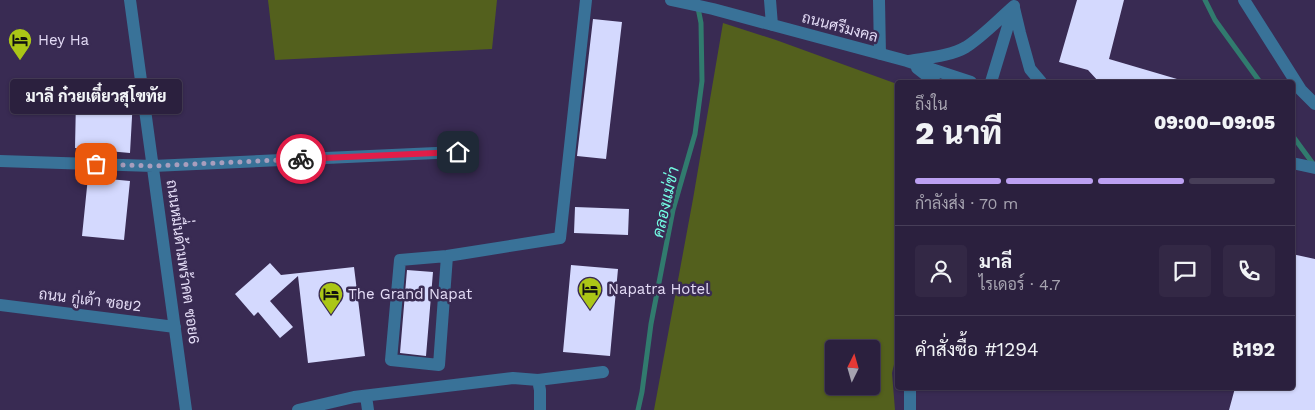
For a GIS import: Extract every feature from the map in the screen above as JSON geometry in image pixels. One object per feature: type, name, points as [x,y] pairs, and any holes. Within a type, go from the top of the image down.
[{"type":"street","name":"ถนนหมื่่นด้ามพร้าคต ซอย6","points":[[130,0],[186,410]]},
{"type":"street","points":[[446,256],[439,365],[391,360],[400,260],[446,256],[560,238],[586,0]]},
{"type":"street","points":[[770,0],[772,25]]},
{"type":"street","points":[[879,0],[880,54]]},
{"type":"street","points":[[1244,0],[1295,80]]},
{"type":"street","name":"ถนนศรีมงคล","points":[[676,1],[907,61],[965,80]]},
{"type":"street","points":[[907,61],[940,56],[965,47],[987,30],[1014,3]]},
{"type":"street","points":[[992,80],[1014,3]]},
{"type":"street","points":[[1014,3],[1030,69],[1038,80]]},
{"type":"street","points":[[907,61],[933,80]]},
{"type":"street","points":[[1295,81],[1301,90],[1315,104]]},
{"type":"street","points":[[0,161],[153,166],[458,152]]},
{"type":"street","points":[[1295,163],[1313,168]]},
{"type":"street","name":"ถนน กู่เต้า ซอย2","points":[[0,305],[175,327]]},
{"type":"street","points":[[301,410],[354,397],[514,378],[538,380],[603,372]]},
{"type":"street","points":[[538,380],[540,410]]},
{"type":"street","points":[[910,390],[910,410]]},
{"type":"street","points":[[366,396],[368,410]]},
{"type":"green space","points":[[268,0],[497,0],[492,49],[275,60]]},
{"type":"green space","points":[[723,23],[895,83],[895,360],[892,373],[895,410],[654,410]]},
{"type":"building","points":[[1077,0],[1124,0],[1109,59],[1177,79],[1097,80],[1088,70],[1059,62]]},
{"type":"building","points":[[593,19],[622,22],[606,159],[577,156]]},
{"type":"building","points":[[76,99],[133,99],[130,153],[75,148]]},
{"type":"building","points":[[88,177],[130,181],[124,240],[82,236]]},
{"type":"building","points":[[575,207],[629,209],[628,235],[574,233]]},
{"type":"building","points":[[1295,255],[1315,259],[1315,410],[1229,410],[1234,390],[1295,390]]},
{"type":"building","name":"The Grand Napat","points":[[270,263],[281,275],[354,267],[365,356],[308,363],[298,276],[270,301],[293,327],[280,338],[258,312],[254,316],[235,294]]},
{"type":"building","name":"Napatra Hotel","points":[[571,265],[618,269],[610,356],[563,352]]},
{"type":"building","points":[[407,270],[433,272],[426,356],[400,353]]},
{"type":"waterway","points":[[1205,0],[1215,20],[1259,80]]},
{"type":"waterway","name":"คลองแม่ข่า","points":[[638,410],[651,324],[673,210],[695,134],[702,81],[701,23],[698,8]]},
{"type":"waterway","points":[[1295,139],[1314,165]]},
{"type":"way so far","points":[[96,164],[153,166],[301,159]]},
{"type":"place","name":"Hey Ha","points":[[20,61]]},
{"type":"place","name":"มาลี ก๋วยเตี๋ยวสุโขทัย","points":[[96,164]]},
{"type":"place","name":"Napatra Hotel","points":[[590,310]]},
{"type":"place","name":"The Grand Napat","points":[[331,315]]},
{"type":"route","points":[[301,159],[458,152]]}]
